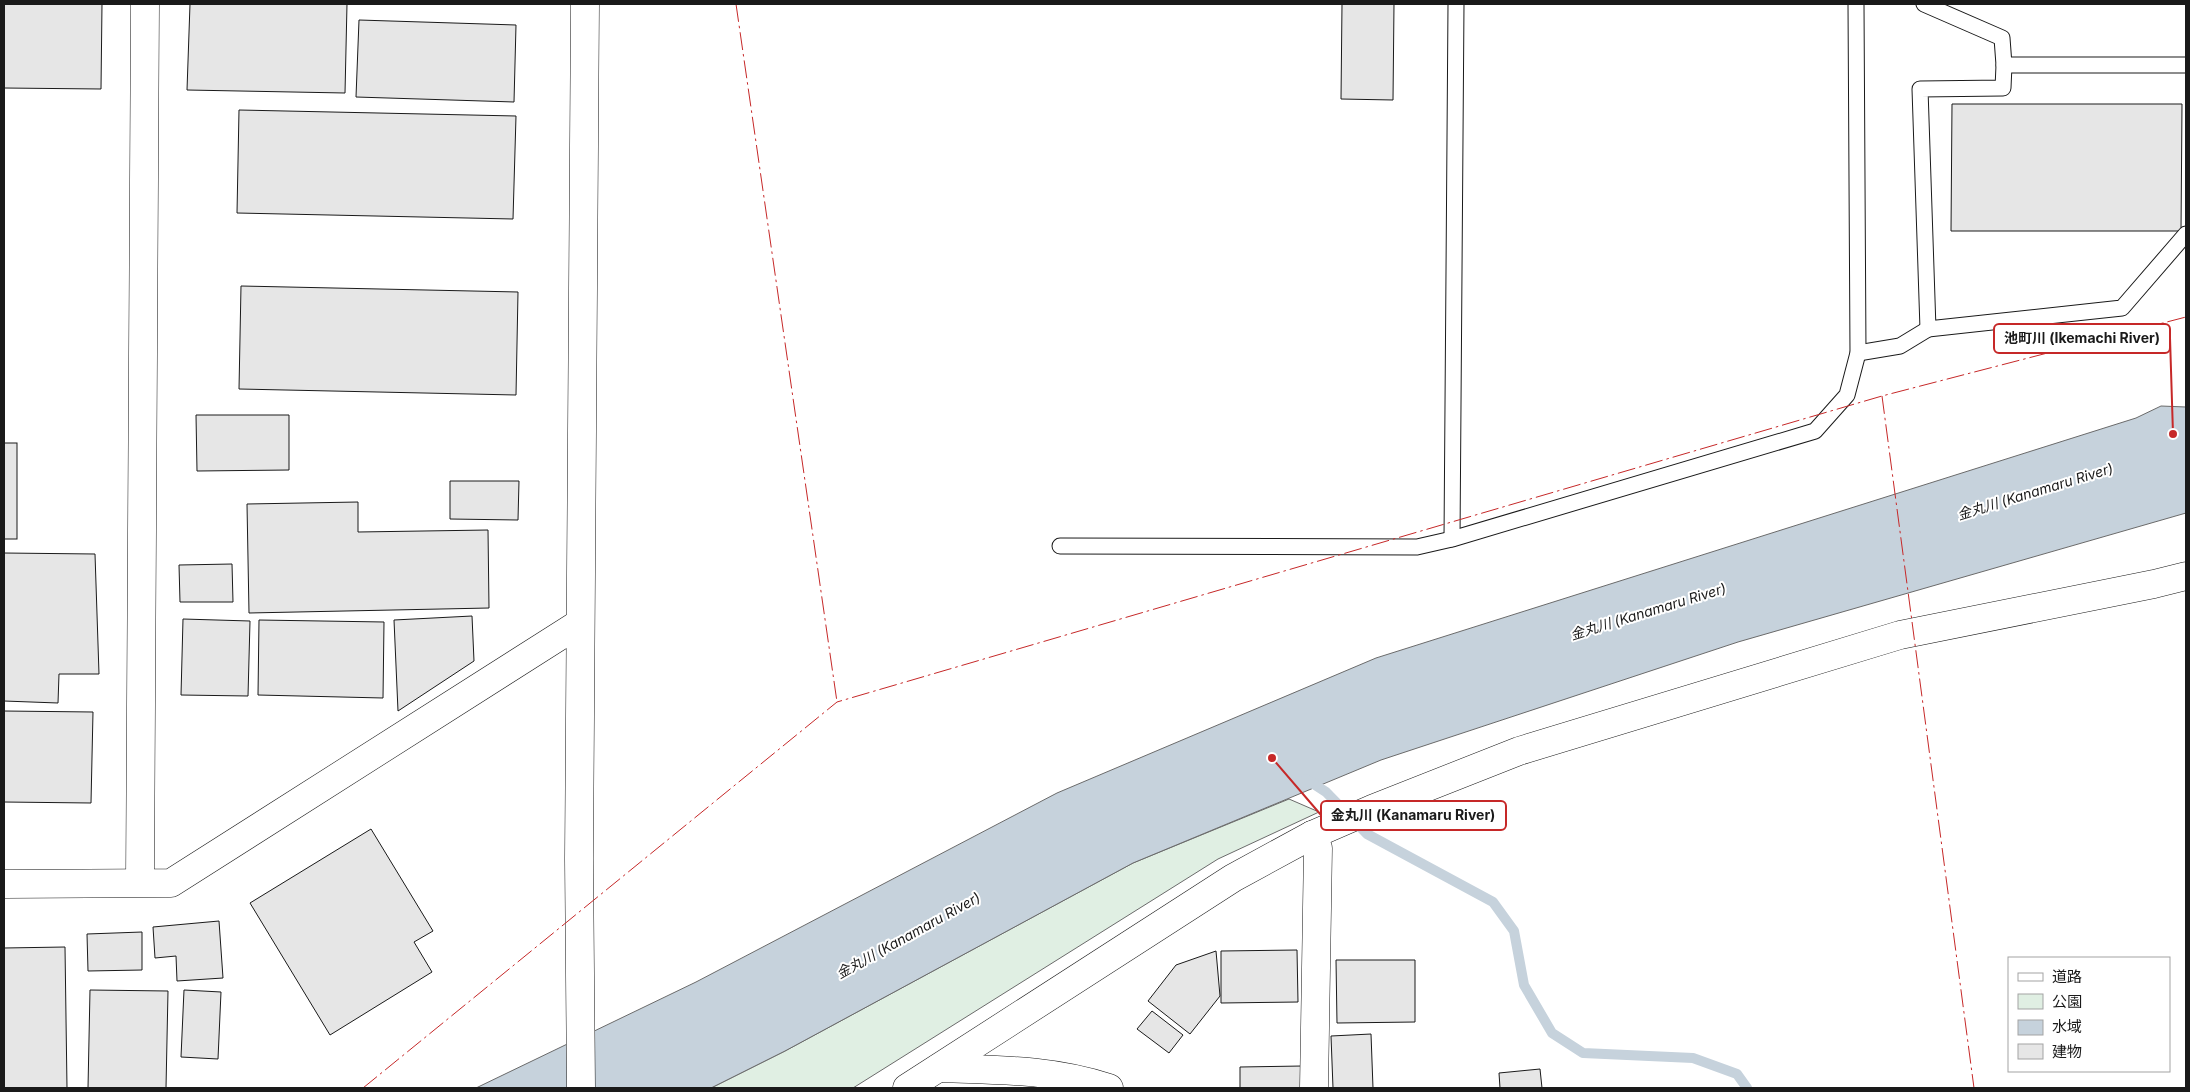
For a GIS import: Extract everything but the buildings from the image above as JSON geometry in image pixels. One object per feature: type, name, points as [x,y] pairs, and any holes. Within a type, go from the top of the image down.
[{"type":"street","points":[[140,882],[145,4]]},
{"type":"street","points":[[581,1088],[579,859],[585,4]]},
{"type":"street","points":[[907,1088],[1234,878],[1322,831],[1372,809],[1519,751],[1900,635],[2186,576]]},
{"type":"street","points":[[4,884],[171,882],[580,623]]},
{"type":"street","points":[[1314,1088],[1318,848],[1322,831]]},
{"type":"street","points":[[939,1068],[1028,1070],[1091,1082],[1109,1088]]},
{"type":"lane","points":[[1452,539],[1456,4]]},
{"type":"lane","points":[[1060,546],[1417,547],[1452,539],[1815,431],[1847,395],[1858,353],[1856,4]]},
{"type":"lane","points":[[1924,4],[2002,38],[2004,65],[2003,88],[1920,89],[1928,329]]},
{"type":"lane","points":[[2004,65],[2186,65]]},
{"type":"lane","points":[[1858,353],[1900,346],[1928,329],[2122,308],[2186,234]]},
{"type":"green space","points":[[1289,799],[1319,812],[1218,859],[853,1088],[711,1088],[785,1051],[1133,863]]},
{"type":"water","points":[[2161,406],[2186,407],[2186,513],[1738,642],[1381,760],[1133,863],[785,1051],[711,1088],[476,1088],[696,982],[1057,793],[1376,658],[2136,418]]},
{"type":"waterway","points":[[1306,779],[1326,792],[1367,834],[1493,902],[1514,931],[1524,985],[1552,1033],[1583,1053],[1693,1058],[1737,1074],[1747,1088]]},
{"type":"power","points":[[736,4],[837,702]]},
{"type":"power","points":[[363,1088],[837,702],[1882,396],[2186,317]]},
{"type":"power","points":[[1882,396],[1974,1088]]},
{"type":"place","name":"池町川 (Ikemachi River)","points":[[2173,434]]},
{"type":"place","name":"金丸川 (Kanamaru River)","points":[[1272,758]]}]
